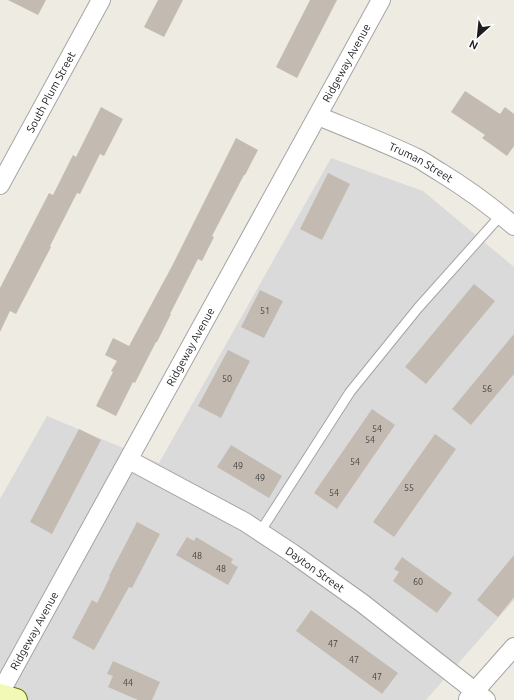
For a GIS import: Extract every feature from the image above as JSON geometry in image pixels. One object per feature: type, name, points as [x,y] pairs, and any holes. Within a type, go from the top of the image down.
[{"type":"street","name":"South Plum Street","points":[[0,184],[101,0]]},
{"type":"street","name":"Ridgeway Avenue","points":[[0,694],[381,0]]},
{"type":"street","name":"Truman Street","points":[[318,116],[383,142],[420,160],[473,194],[508,221]]},
{"type":"street","name":"Dayton Street","points":[[129,460],[245,522],[292,553],[362,603],[477,697]]},
{"type":"street","points":[[477,697],[514,647]]},
{"type":"street","points":[[0,694],[16,700]]},
{"type":"lane","points":[[260,532],[350,392],[418,308],[508,221]]},
{"type":"shaded area","points":[[331,158],[423,191],[514,267],[514,600],[426,700],[0,700],[0,499],[47,416],[159,463]]},
{"type":"building","points":[[8,0],[46,0],[38,15]]},
{"type":"building","points":[[158,0],[183,0],[164,37],[144,27]]},
{"type":"building","points":[[310,0],[337,0],[297,78],[276,67]]},
{"type":"building","points":[[465,91],[500,114],[505,107],[514,114],[514,146],[507,156],[482,138],[485,135],[451,112]]},
{"type":"building","points":[[101,107],[123,119],[104,156],[100,154],[80,194],[77,193],[16,314],[10,311],[0,332],[0,288],[49,193],[53,195],[73,155],[76,157]]},
{"type":"building","points":[[236,138],[258,150],[212,236],[214,237],[202,261],[198,259],[157,342],[135,383],[133,382],[116,416],[96,406],[113,372],[111,371],[117,361],[105,355],[113,338],[129,346],[172,266]]},
{"type":"building","points":[[328,173],[350,184],[322,240],[300,229]]},
{"type":"building","points":[[474,284],[495,301],[426,384],[405,367]]},
{"type":"building","points":[[260,290],[283,301],[264,338],[241,327]]},
{"type":"building","points":[[514,334],[514,374],[471,425],[452,409]]},
{"type":"building","points":[[228,350],[250,361],[221,418],[198,406]]},
{"type":"building","points":[[372,409],[395,425],[337,509],[314,493]]},
{"type":"building","points":[[79,429],[101,440],[52,534],[30,522]]},
{"type":"building","points":[[435,434],[456,449],[394,537],[373,522]]},
{"type":"building","points":[[231,445],[282,476],[269,498],[217,467]]},
{"type":"building","points":[[137,522],[160,534],[132,588],[129,587],[94,650],[72,638],[92,600],[97,603]]},
{"type":"building","points":[[187,537],[194,541],[196,537],[233,559],[231,563],[238,567],[228,585],[176,555]]},
{"type":"building","points":[[514,555],[514,597],[498,617],[477,600]]},
{"type":"building","points":[[402,557],[452,593],[437,613],[393,581],[399,572],[394,569]]},
{"type":"building","points":[[311,610],[398,673],[382,694],[296,631]]},
{"type":"building","points":[[113,661],[160,682],[152,700],[138,700],[108,687],[113,676],[107,674]]}]
